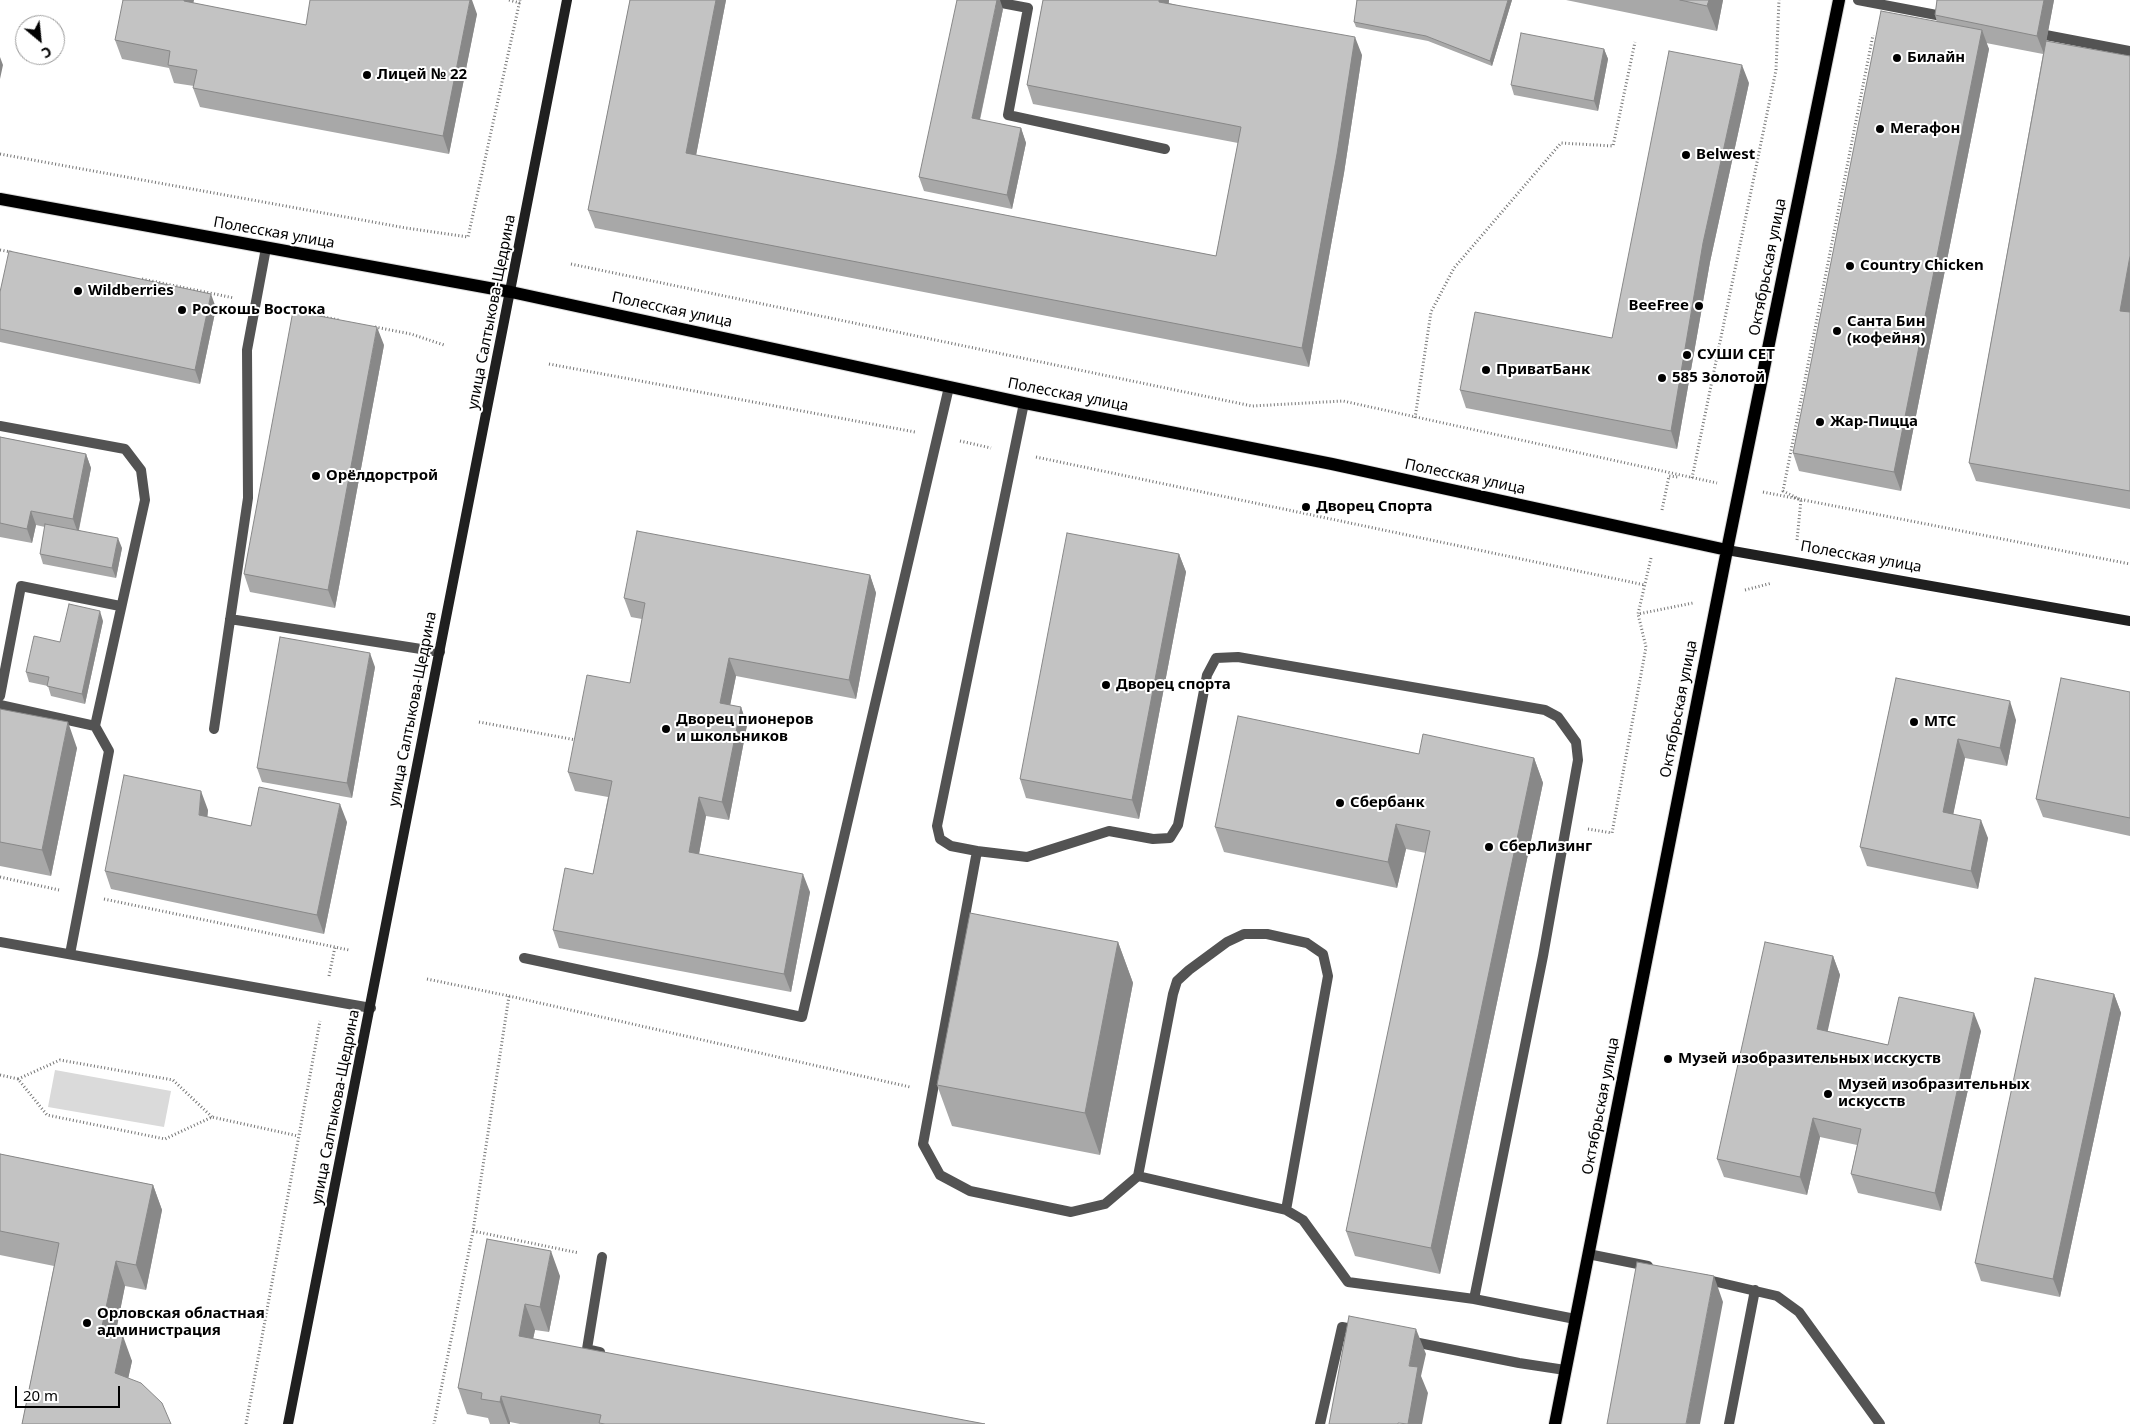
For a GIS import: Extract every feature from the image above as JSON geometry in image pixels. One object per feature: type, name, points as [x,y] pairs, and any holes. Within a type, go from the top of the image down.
[{"type":"main road","name":"Октябрьская улица","points":[[1555,1424],[1727,550],[1839,0]]},
{"type":"main road","name":"Полесская улица","points":[[0,199],[511,292],[1024,403],[1332,464],[1727,550]]},
{"type":"street","name":"улица Салтыкова-Щедрина","points":[[288,1424],[568,0]]},
{"type":"street","points":[[986,0],[1028,8],[1008,114],[1165,149]]},
{"type":"street","points":[[1858,0],[1957,19]]},
{"type":"street","points":[[2024,31],[2130,52]]},
{"type":"street","points":[[214,729],[248,498],[247,350],[266,248]]},
{"type":"street","points":[[524,958],[802,1017],[949,387]]},
{"type":"street","points":[[1024,403],[937,826],[940,839],[951,846],[1027,857],[1109,831],[1153,840],[1170,838],[1178,825],[1207,675],[1216,658],[1238,657],[1545,710],[1558,717],[1576,742],[1578,760],[1541,966],[1474,1299]]},
{"type":"street","points":[[0,426],[125,449],[141,470],[145,500],[120,606],[95,726],[109,751],[70,954]]},
{"type":"street","name":"Полесская улица","points":[[1727,550],[2130,621]]},
{"type":"street","points":[[0,696],[21,586],[120,606]]},
{"type":"street","points":[[230,619],[440,652]]},
{"type":"street","points":[[0,705],[95,726]]},
{"type":"street","points":[[977,851],[923,1144],[940,1175],[970,1191],[1071,1212],[1105,1204],[1138,1176],[1177,981],[1226,942],[1244,934],[1267,934],[1307,943],[1322,954],[1328,976],[1286,1210]]},
{"type":"street","points":[[0,942],[371,1008]]},
{"type":"street","points":[[1138,1176],[1286,1210],[1303,1220],[1348,1282],[1474,1299],[1575,1319]]},
{"type":"street","points":[[1588,1254],[1663,1270]]},
{"type":"street","points":[[602,1257],[587,1350],[606,1353]]},
{"type":"street","points":[[1690,1276],[1777,1296],[1800,1312],[1880,1424]]},
{"type":"street","points":[[1729,1424],[1755,1290]]},
{"type":"street","points":[[1320,1424],[1342,1327],[1371,1333]]},
{"type":"street","points":[[1400,1339],[1519,1363],[1565,1370]]},
{"type":"path","points":[[0,154],[406,228],[468,237],[520,1],[509,0]]},
{"type":"path","points":[[1693,478],[1776,70],[1779,0]]},
{"type":"path","points":[[1415,418],[1431,312],[1454,268],[1561,142],[1613,146],[1635,42]]},
{"type":"path","points":[[0,250],[19,254]]},
{"type":"path","points":[[571,264],[1252,406],[1343,401],[1740,488],[2130,564]]},
{"type":"path","points":[[133,277],[343,321]]},
{"type":"path","points":[[372,326],[411,334],[444,345]]},
{"type":"path","points":[[549,364],[1014,452],[1644,585]]},
{"type":"path","points":[[1670,476],[1693,478]]},
{"type":"path","points":[[1601,831],[1612,833],[1646,648],[1638,614]]},
{"type":"path","points":[[479,722],[584,741]]},
{"type":"path","points":[[0,877],[349,950]]},
{"type":"path","points":[[246,1424],[298,1136],[335,947]]},
{"type":"path","points":[[427,979],[932,1092]]},
{"type":"path","points":[[434,1424],[473,1232],[509,996]]},
{"type":"path","points":[[0,1075],[18,1079],[60,1060],[173,1080],[212,1117],[298,1136]]},
{"type":"path","points":[[18,1079],[47,1115],[165,1139],[212,1117]]},
{"type":"path","points":[[473,1232],[602,1257]]},
{"type":"shaded area","points":[[55,1070],[171,1091],[164,1127],[48,1107]]},
{"type":"building","points":[[123,0],[184,0],[306,25],[310,0],[470,0],[443,136],[193,88],[197,70],[168,65],[170,51],[115,40]]},
{"type":"building","points":[[630,0],[716,0],[686,153],[1216,256],[1241,127],[1027,85],[1043,0],[1159,0],[1159,2],[1355,37],[1337,154],[1302,348],[588,210]]},
{"type":"building","points":[[957,0],[997,0],[972,118],[1021,128],[1007,195],[919,177]]},
{"type":"building","points":[[1357,0],[1508,0],[1490,61],[1426,36],[1354,22]]},
{"type":"building","points":[[1680,0],[1709,0],[1707,6]]},
{"type":"building","points":[[1937,0],[2044,0],[2037,36],[1935,15]]},
{"type":"building","points":[[1881,11],[1982,30],[1894,472],[1793,453]]},
{"type":"building","points":[[1521,33],[1604,49],[1594,101],[1511,85]]},
{"type":"building","points":[[2046,41],[2130,56],[2130,256],[2120,311],[2130,312],[2130,491],[1969,463]]},
{"type":"building","points":[[1669,51],[1742,65],[1703,243],[1671,431],[1460,390],[1475,312],[1612,338]]},
{"type":"building","points":[[9,251],[211,294],[195,370],[0,329],[0,292]]},
{"type":"building","name":"Орёлдорстрой","points":[[293,311],[377,327],[328,590],[244,574]]},
{"type":"building","points":[[0,437],[86,454],[73,519],[31,511],[27,529],[0,523]]},
{"type":"building","points":[[45,524],[118,538],[112,568],[40,554]]},
{"type":"building","points":[[637,531],[870,575],[849,680],[729,658],[720,703],[741,707],[722,802],[699,797],[689,852],[803,874],[784,974],[553,930],[565,868],[593,874],[612,781],[568,772],[587,675],[630,683],[645,603],[624,598]]},
{"type":"building","name":"Дворец спорта","points":[[1067,533],[1179,554],[1132,800],[1020,779]]},
{"type":"building","points":[[69,604],[100,611],[82,694],[47,686],[49,677],[26,672],[34,636],[60,642]]},
{"type":"building","points":[[280,637],[370,653],[347,783],[257,768]]},
{"type":"building","points":[[1896,678],[2010,701],[2000,748],[1958,739],[1943,812],[1981,820],[1971,871],[1860,847]]},
{"type":"building","points":[[2061,678],[2130,692],[2130,818],[2036,799]]},
{"type":"building","points":[[0,709],[68,722],[42,850],[0,842]]},
{"type":"building","points":[[1238,716],[1419,754],[1423,734],[1534,758],[1431,1248],[1346,1231],[1430,831],[1396,824],[1388,862],[1215,827]]},
{"type":"building","points":[[124,775],[201,791],[199,815],[251,826],[259,787],[340,804],[317,915],[105,871]]},
{"type":"building","points":[[970,913],[1118,942],[1085,1113],[937,1085]]},
{"type":"building","points":[[1765,942],[1833,956],[1817,1029],[1888,1045],[1899,997],[1974,1013],[1935,1193],[1851,1174],[1861,1129],[1813,1118],[1800,1177],[1717,1159]]},
{"type":"building","points":[[2035,978],[2114,994],[2053,1279],[1975,1263]]},
{"type":"building","name":"Орловская областная администрация","points":[[0,1154],[153,1185],[136,1265],[116,1261],[101,1331],[123,1336],[115,1373],[141,1383],[162,1403],[171,1424],[22,1424],[59,1243],[0,1231]]},
{"type":"building","points":[[487,1239],[551,1251],[540,1307],[525,1304],[519,1336],[985,1424],[605,1424],[599,1423],[601,1415],[501,1396],[500,1402],[481,1399],[482,1393],[458,1388]]},
{"type":"building","points":[[1637,1262],[1714,1276],[1686,1424],[1607,1424]]},
{"type":"building","points":[[1349,1316],[1416,1329],[1409,1366],[1418,1367],[1408,1424],[1329,1424]]},
{"type":"place","name":"Билайн","points":[[1897,58]]},
{"type":"place","name":"Лицей № 22","points":[[367,75]]},
{"type":"place","name":"Мегафон","points":[[1880,129]]},
{"type":"place","name":"Belwest","points":[[1686,155]]},
{"type":"place","name":"Country Chicken","points":[[1850,266]]},
{"type":"place","name":"Wildberries","points":[[78,291]]},
{"type":"place","name":"BeeFree","points":[[1699,306]]},
{"type":"place","name":"Роскошь Востока","points":[[182,310]]},
{"type":"place","name":"Санта Бин (кофейня)","points":[[1837,331]]},
{"type":"place","name":"СУШИ СЕТ","points":[[1687,355]]},
{"type":"place","name":"ПриватБанк","points":[[1486,370]]},
{"type":"place","name":"585 Золотой","points":[[1662,378]]},
{"type":"place","name":"Жар-Пицца","points":[[1820,422]]},
{"type":"place","name":"Орёлдорстрой","points":[[316,476]]},
{"type":"place","name":"Дворец Спорта","points":[[1306,507]]},
{"type":"place","name":"Дворец спорта","points":[[1106,685]]},
{"type":"place","name":"МТС","points":[[1914,722]]},
{"type":"place","name":"Дворец пионеров и школьников","points":[[666,729]]},
{"type":"place","name":"Сбербанк","points":[[1340,803]]},
{"type":"place","name":"СберЛизинг","points":[[1489,847]]},
{"type":"place","name":"Музей изобразительных исскуств","points":[[1668,1059]]},
{"type":"place","name":"Музей изобразительных искусств","points":[[1828,1094]]},
{"type":"place","name":"Орловская областная администрация","points":[[87,1323]]}]
